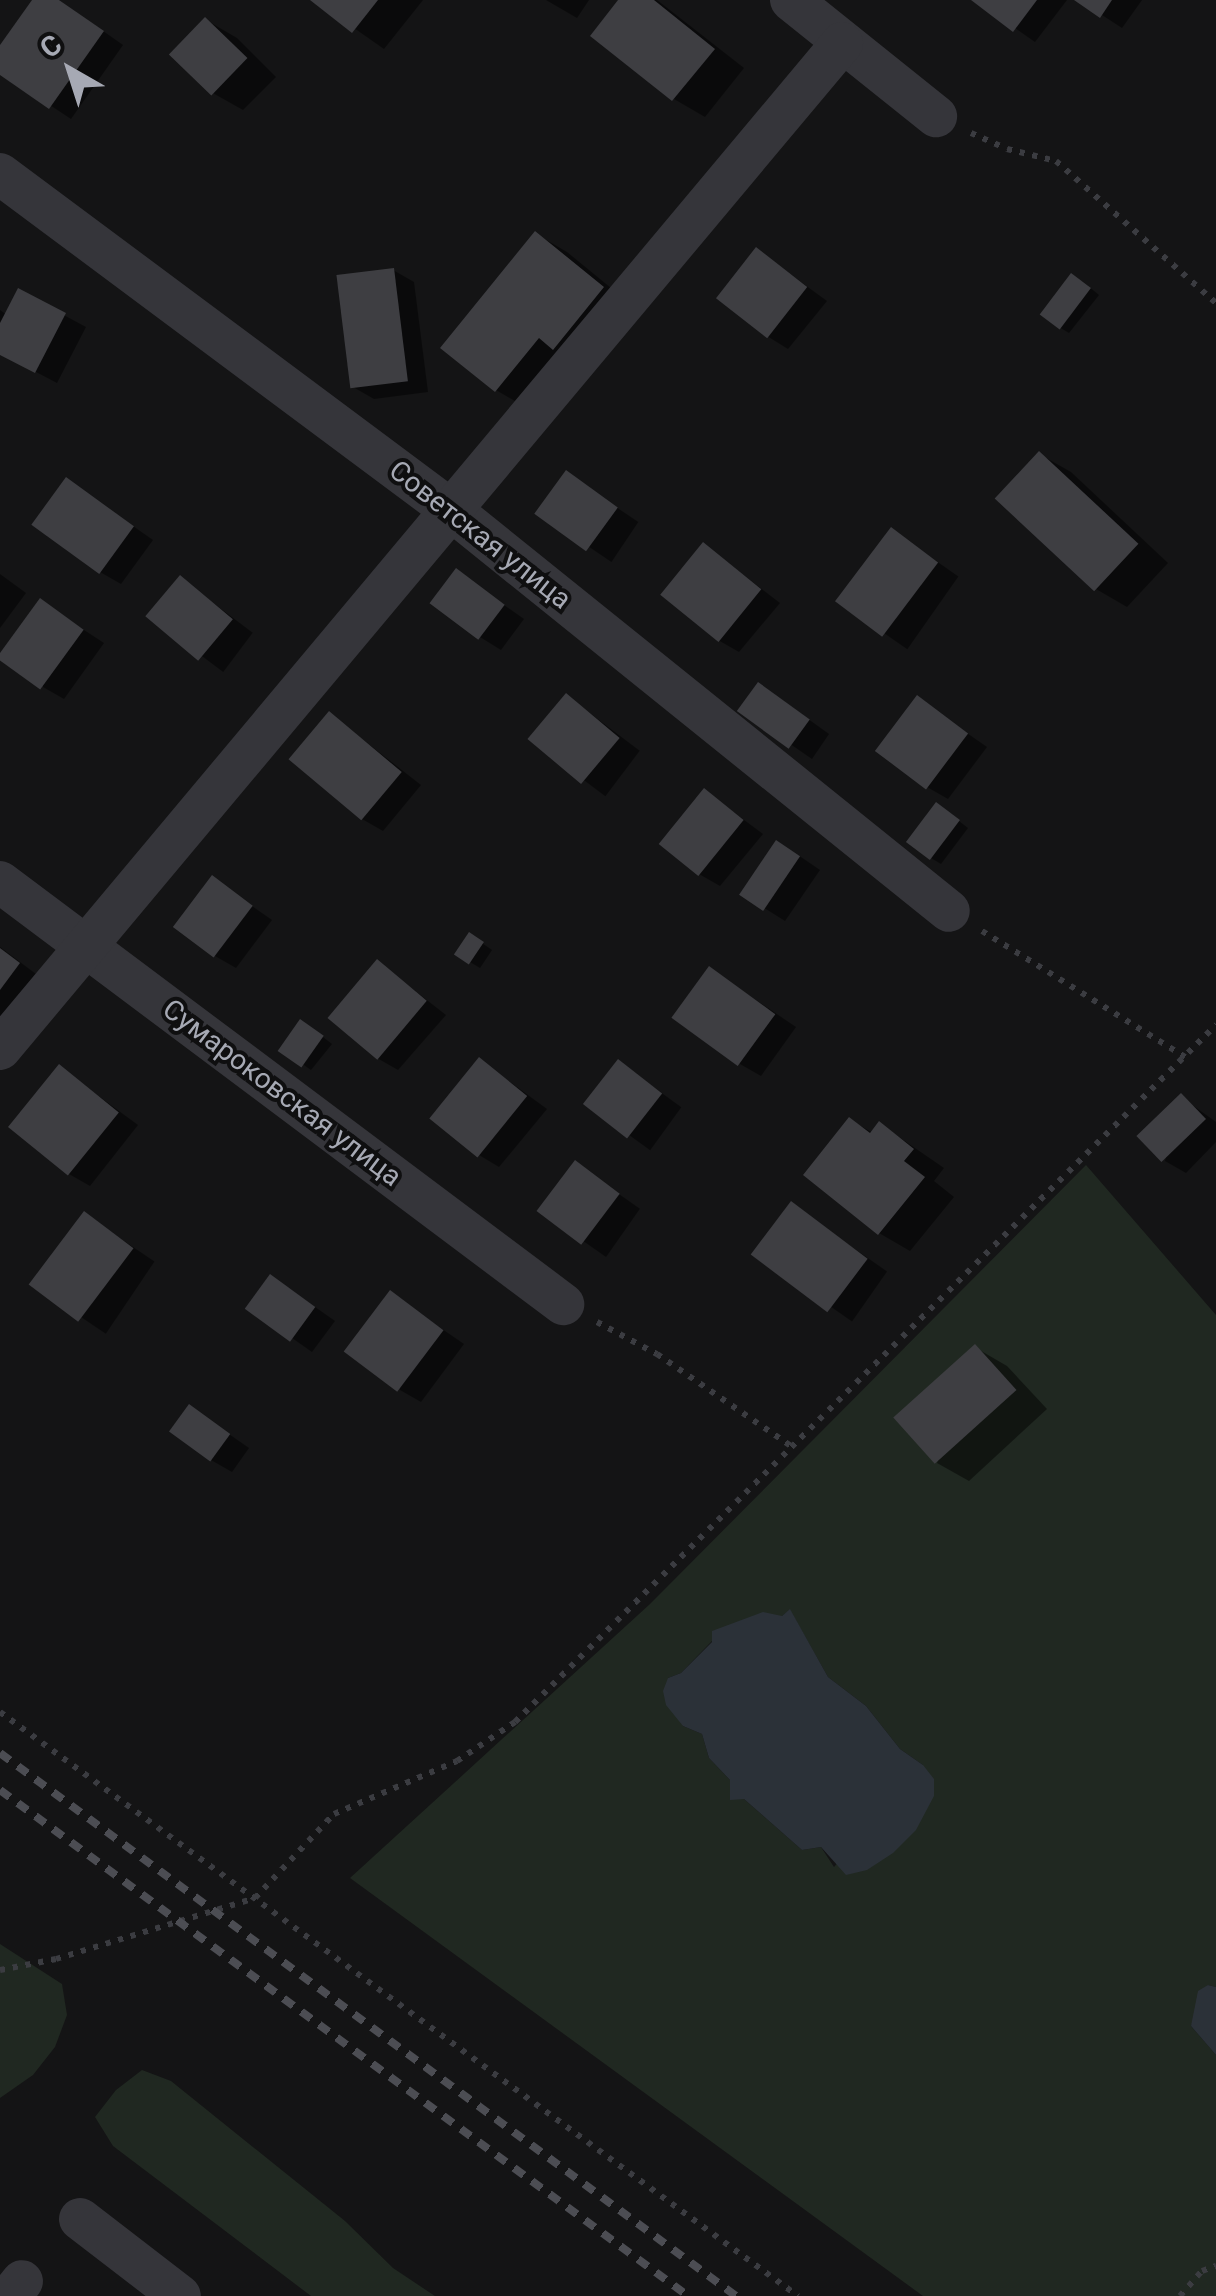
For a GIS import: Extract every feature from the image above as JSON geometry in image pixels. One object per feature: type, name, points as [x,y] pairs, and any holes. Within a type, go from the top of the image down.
[{"type":"street","points":[[791,0],[936,116]]},
{"type":"street","points":[[0,1050],[842,42]]},
{"type":"street","name":"Советская улица","points":[[0,174],[451,510],[949,911]]},
{"type":"street","name":"Сумароковская улица","points":[[0,882],[563,1304]]},
{"type":"street","points":[[80,2220],[180,2296]]},
{"type":"path","points":[[936,116],[1007,149],[1056,161],[1216,304]]},
{"type":"path","points":[[949,911],[1185,1057]]},
{"type":"path","points":[[0,1970],[56,1959],[255,1898],[334,1814],[457,1761],[515,1722],[1216,1026]]},
{"type":"path","points":[[563,1304],[657,1354],[794,1448]]},
{"type":"path","points":[[0,1712],[798,2296]]},
{"type":"path","points":[[1180,2296],[1202,2270],[1216,2266]]},
{"type":"shaded area","points":[[1086,1165],[1216,1315],[1216,1987],[1208,1985],[1191,2026],[1216,2055],[1216,2296],[923,2296],[350,1878],[650,1604]],"holes":[[[790,1610],[828,1677],[866,1706],[900,1749],[923,1765],[834,1867],[821,1847],[802,1850],[744,1799],[730,1799],[730,1780],[709,1758],[702,1734],[683,1726],[668,1678],[681,1673],[712,1641],[713,1631],[782,1616]]]},
{"type":"shaded area","points":[[790,1609],[828,1677],[866,1706],[900,1749],[923,1765],[934,1779],[934,1796],[916,1830],[893,1853],[867,1870],[846,1875],[821,1847],[802,1850],[744,1799],[730,1800],[730,1780],[709,1758],[702,1734],[683,1726],[666,1705],[663,1691],[668,1678],[681,1673],[712,1642],[712,1631],[763,1612],[782,1616]]},
{"type":"shaded area","points":[[0,1944],[62,1984],[67,2015],[55,2047],[33,2075],[0,2098]]},
{"type":"shaded area","points":[[1208,1985],[1216,1987],[1216,2055],[1191,2026],[1198,1991]]},
{"type":"shaded area","points":[[142,2070],[171,2081],[345,2221],[393,2268],[435,2296],[311,2296],[113,2146],[95,2117],[116,2090]]},
{"type":"building","points":[[32,0],[59,0],[104,31],[49,109],[0,75],[0,45]]},
{"type":"building","points":[[310,0],[378,0],[352,33]]},
{"type":"building","points":[[618,0],[654,0],[715,49],[672,101],[590,36]]},
{"type":"building","points":[[971,0],[1037,0],[1013,32]]},
{"type":"building","points":[[1074,0],[1112,0],[1100,18]]},
{"type":"building","points":[[205,17],[247,58],[211,95],[169,54]]},
{"type":"building","points":[[535,231],[604,287],[553,350],[539,338],[495,392],[440,348]]},
{"type":"building","points":[[756,247],[807,287],[767,338],[716,298]]},
{"type":"building","points":[[394,268],[408,381],[350,388],[336,275]]},
{"type":"building","points":[[1071,273],[1091,288],[1060,330],[1040,315]]},
{"type":"building","points":[[18,288],[66,313],[35,373],[0,355],[0,323]]},
{"type":"building","points":[[1039,451],[1138,544],[1094,591],[995,499]]},
{"type":"building","points":[[566,470],[618,508],[586,551],[534,514]]},
{"type":"building","points":[[66,477],[134,526],[99,574],[31,525]]},
{"type":"building","points":[[891,527],[938,563],[882,637],[835,601]]},
{"type":"building","points":[[703,542],[761,589],[718,642],[660,595]]},
{"type":"building","points":[[456,568],[505,605],[478,640],[430,603]]},
{"type":"building","points":[[180,575],[233,619],[198,661],[145,616]]},
{"type":"building","points":[[40,598],[84,630],[40,690],[0,660],[0,653]]},
{"type":"building","points":[[758,682],[810,720],[789,749],[737,711]]},
{"type":"building","points":[[566,693],[620,738],[581,784],[527,739]]},
{"type":"building","points":[[917,695],[968,734],[926,789],[875,751]]},
{"type":"building","points":[[329,711],[402,772],[361,820],[289,759]]},
{"type":"building","points":[[704,788],[744,820],[698,876],[659,844]]},
{"type":"building","points":[[936,802],[960,820],[930,860],[906,842]]},
{"type":"building","points":[[776,840],[800,856],[763,911],[739,895]]},
{"type":"building","points":[[212,875],[253,906],[214,958],[173,927]]},
{"type":"building","points":[[469,932],[484,942],[469,964],[454,954]]},
{"type":"building","points":[[0,948],[20,963],[0,990]]},
{"type":"building","points":[[377,959],[427,1001],[377,1060],[328,1018]]},
{"type":"building","points":[[709,966],[775,1014],[738,1066],[671,1018]]},
{"type":"building","points":[[300,1019],[324,1036],[301,1068],[278,1051]]},
{"type":"building","points":[[479,1057],[527,1096],[477,1157],[429,1118]]},
{"type":"building","points":[[618,1059],[662,1093],[627,1138],[583,1104]]},
{"type":"building","points":[[59,1064],[119,1112],[68,1175],[8,1127]]},
{"type":"building","points":[[1181,1093],[1206,1119],[1161,1162],[1136,1136]]},
{"type":"building","points":[[849,1117],[870,1133],[879,1121],[914,1149],[904,1161],[925,1177],[878,1235],[803,1175]]},
{"type":"building","points":[[575,1160],[620,1194],[581,1245],[536,1211]]},
{"type":"building","points":[[791,1201],[868,1259],[827,1312],[751,1255]]},
{"type":"building","points":[[84,1211],[134,1248],[78,1322],[29,1284]]},
{"type":"building","points":[[270,1274],[315,1307],[290,1342],[245,1309]]},
{"type":"building","points":[[390,1290],[444,1330],[397,1392],[344,1351]]},
{"type":"building","points":[[975,1344],[1016,1390],[935,1464],[893,1418]]},
{"type":"building","points":[[189,1404],[230,1434],[210,1461],[169,1432]]},
{"type":"railway","points":[[0,1753],[736,2296]]},
{"type":"railway","points":[[0,1790],[688,2296]]}]
